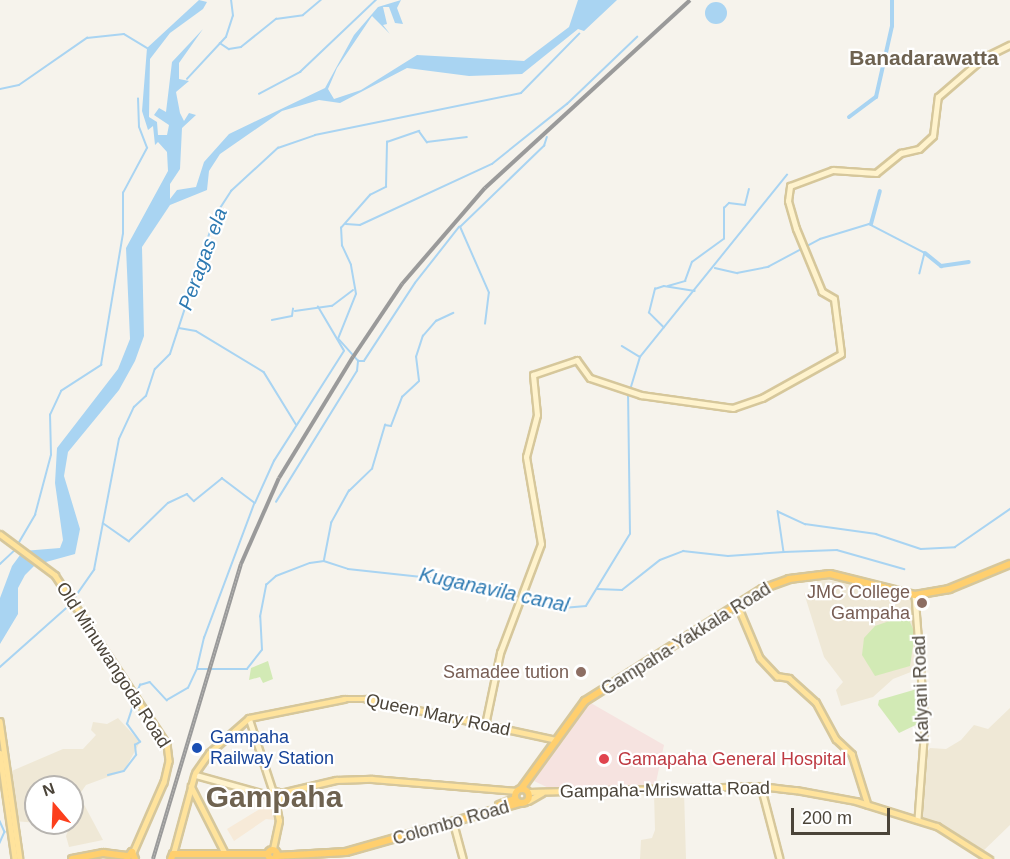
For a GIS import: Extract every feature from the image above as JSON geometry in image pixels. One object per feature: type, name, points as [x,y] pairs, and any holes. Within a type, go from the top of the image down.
[{"type":"highway","name":"Gampaha-Yakkala Road","points":[[519,795],[585,700],[778,582],[819,574],[840,575],[915,595],[949,589],[1010,564]]},
{"type":"highway","points":[[519,795],[528,801]]},
{"type":"highway","name":"Colombo Road","points":[[172,857],[225,853],[272,855],[358,848],[453,819],[519,795]]},
{"type":"highway","points":[[72,859],[80,856],[131,857]]},
{"type":"main road","name":"Old Minuwangoda Road","points":[[0,534],[43,564],[66,591],[141,703],[170,755],[159,796],[131,857]]},
{"type":"main road","points":[[738,606],[760,658],[777,676],[789,678],[816,702],[836,739],[852,754],[868,805]]},
{"type":"main road","name":"Queen Mary Road","points":[[249,718],[352,698],[556,740]]},
{"type":"main road","points":[[172,857],[195,774],[249,718]]},
{"type":"main road","points":[[0,720],[20,859]]},
{"type":"main road","points":[[0,753],[15,859]]},
{"type":"main road","name":"Gampaha-Mriswatta Road","points":[[273,791],[281,796],[336,780],[367,779],[508,792],[519,795],[761,786],[868,805],[918,820],[989,859]]},
{"type":"main road","points":[[190,786],[225,853]]},
{"type":"main road","points":[[272,855],[279,821],[276,805],[268,795],[273,791]]},
{"type":"main road","name":"Gampaha-Mriswatta Road","points":[[528,801],[542,793]]},
{"type":"main road","points":[[276,805],[281,796]]},
{"type":"street","points":[[485,725],[500,652],[541,544],[527,461],[537,415],[532,376],[577,360],[590,378],[627,390],[733,408],[762,399],[841,354],[834,299],[822,292],[789,208],[790,186],[832,170],[876,173],[901,153],[927,144],[934,132],[938,97],[987,55],[1010,45]]},
{"type":"street","name":"Kalyani Road","points":[[915,595],[925,726],[918,820]]},
{"type":"street","points":[[249,718],[273,791]]},
{"type":"street","points":[[195,774],[268,795]]},
{"type":"street","points":[[761,786],[780,859]]},
{"type":"street","points":[[453,819],[463,859]]},
{"type":"shaded area","points":[[818,579],[865,585],[886,595],[914,601],[916,670],[893,679],[873,697],[841,706],[836,690],[843,682],[824,657],[804,593],[814,590]]},
{"type":"shaded area","name":"Gamapaha General Hospital","points":[[589,702],[664,745],[655,787],[555,791],[534,781]]},
{"type":"shaded area","points":[[1010,708],[1010,825],[980,854],[917,819],[925,755],[930,748],[946,749],[961,740],[974,725],[988,729]]},
{"type":"shaded area","points":[[118,718],[140,742],[124,771],[86,785],[84,788],[84,775],[24,775],[24,822],[13,821],[7,773],[63,749],[83,749],[96,735],[91,730],[93,722],[107,724]]},
{"type":"shaded area","points":[[684,791],[686,859],[640,859],[641,840],[652,838],[655,830],[654,793]]},
{"type":"shaded area","points":[[84,804],[103,840],[69,847],[66,836],[84,835]]},
{"type":"shaded area","points":[[268,804],[274,809],[275,820],[266,819],[234,841],[227,829]]},
{"type":"green space","points":[[898,618],[909,620],[915,633],[910,666],[875,676],[862,655],[864,638],[875,626]]},
{"type":"green space","points":[[268,661],[273,679],[263,683],[260,677],[249,680],[251,668]]},
{"type":"green space","points":[[917,689],[922,722],[899,733],[878,705],[879,700]]},
{"type":"water","points":[[199,0],[207,2],[203,9],[170,33],[150,59],[149,117],[157,122],[158,135],[167,135],[169,125],[154,115],[159,108],[166,112],[172,62],[203,29],[179,63],[179,79],[189,81],[176,92],[180,113],[184,121],[189,113],[196,115],[182,128],[180,169],[170,184],[170,199],[177,190],[196,187],[204,162],[229,134],[325,88],[354,35],[378,7],[401,0],[397,8],[403,24],[395,23],[389,7],[383,7],[387,24],[383,25],[390,34],[372,16],[337,68],[328,89],[334,99],[361,90],[417,55],[524,61],[569,27],[578,0],[617,0],[584,31],[578,29],[522,74],[469,76],[407,68],[340,103],[319,100],[282,111],[220,154],[209,171],[207,190],[170,205],[142,247],[144,336],[135,361],[119,390],[68,452],[64,476],[80,529],[75,554],[35,565],[25,575],[18,588],[18,614],[0,644],[0,598],[12,566],[23,551],[60,548],[63,540],[55,483],[57,448],[118,369],[130,339],[126,248],[168,171],[167,152],[158,142],[155,145],[153,126],[148,130],[142,111],[147,48]]},
{"type":"water","points":[[716,2],[724,5],[727,13],[724,21],[716,24],[708,21],[705,13],[708,5]]},
{"type":"waterway","points":[[187,79],[226,37],[233,16],[231,0]]},
{"type":"waterway","points":[[220,43],[229,49],[241,47],[276,19],[303,15],[321,0]]},
{"type":"waterway","points":[[259,94],[300,72],[376,0]]},
{"type":"waterway","name":"Kuganavila canal","points":[[849,117],[876,97],[892,26],[892,0]]},
{"type":"waterway","points":[[0,89],[19,85],[87,38],[124,34],[147,48]]},
{"type":"waterway","name":"Peragas ela","points":[[73,600],[94,570],[119,439],[134,407],[146,396],[155,369],[170,354],[215,216],[231,191],[278,148],[315,135],[521,93],[579,34]]},
{"type":"waterway","points":[[346,224],[360,225],[492,164],[567,104],[637,37]]},
{"type":"waterway","points":[[0,564],[14,551],[35,515],[51,455],[50,415],[61,391],[101,365],[123,234],[123,193],[147,148],[139,127],[138,99]]},
{"type":"waterway","points":[[338,339],[356,294],[351,265],[342,246],[341,228],[370,195],[386,187],[387,142],[419,131],[427,142],[467,137]]},
{"type":"waterway","points":[[485,324],[489,293],[460,227],[544,146],[547,137]]},
{"type":"waterway","points":[[622,346],[640,357],[787,175]]},
{"type":"waterway","points":[[668,286],[685,281],[692,262],[724,239],[724,208],[729,203],[745,205],[749,189]]},
{"type":"waterway","points":[[871,224],[880,191]]},
{"type":"waterway","points":[[715,268],[737,273],[768,267],[820,239],[869,224],[925,253],[920,273]]},
{"type":"waterway","points":[[359,361],[364,361],[415,283],[459,227]]},
{"type":"waterway","points":[[925,253],[941,266],[969,262]]},
{"type":"waterway","points":[[664,328],[649,313],[655,289],[664,286],[695,291]]},
{"type":"waterway","points":[[295,311],[332,306],[353,290]]},
{"type":"waterway","points":[[103,523],[129,541],[168,503],[187,494],[194,501],[222,478],[255,503],[274,461],[344,351],[318,307]]},
{"type":"waterway","points":[[272,320],[292,316],[293,309]]},
{"type":"waterway","points":[[324,560],[331,523],[349,491],[372,469],[385,425],[391,426],[402,397],[419,381],[416,357],[423,336],[436,321],[453,313]]},
{"type":"waterway","points":[[179,328],[196,331],[264,372],[296,424]]},
{"type":"waterway","points":[[276,502],[357,371],[358,361],[339,340]]},
{"type":"waterway","name":"Kuganavila canal","points":[[136,695],[140,685],[150,682],[167,700],[188,688],[197,669],[247,669],[262,650],[260,617],[266,585],[276,576],[310,563],[324,561],[348,569],[458,581],[563,608],[586,606],[630,534],[628,397],[640,357]]},
{"type":"waterway","points":[[197,668],[204,638],[254,504]]},
{"type":"waterway","points":[[779,512],[805,524],[876,534],[921,549],[955,547],[1010,509]]},
{"type":"waterway","points":[[778,511],[784,552],[837,550],[904,569]]},
{"type":"waterway","points":[[597,589],[622,590],[660,560],[683,551],[728,556],[784,552]]},
{"type":"waterway","name":"Peragas ela","points":[[0,667],[71,604]]},
{"type":"waterway","points":[[108,775],[124,771],[136,755],[135,745],[140,742],[127,724],[135,700]]},
{"type":"waterway","points":[[0,821],[5,832],[0,843]]},
{"type":"railway","points":[[153,859],[241,564],[279,478],[353,357],[402,284],[485,188],[690,0]]},
{"type":"place","name":"JMC College Gampaha","points":[[922,603]]},
{"type":"place","name":"Samadee tution","points":[[581,672]]},
{"type":"place","name":"Gampaha Railway Station","points":[[197,748]]},
{"type":"place","name":"Gamapaha General Hospital","points":[[604,759]]},
{"type":"district","name":"Banadarawatta","points":[[924,58]]},
{"type":"district","name":"Gampaha","points":[[274,797]]}]
